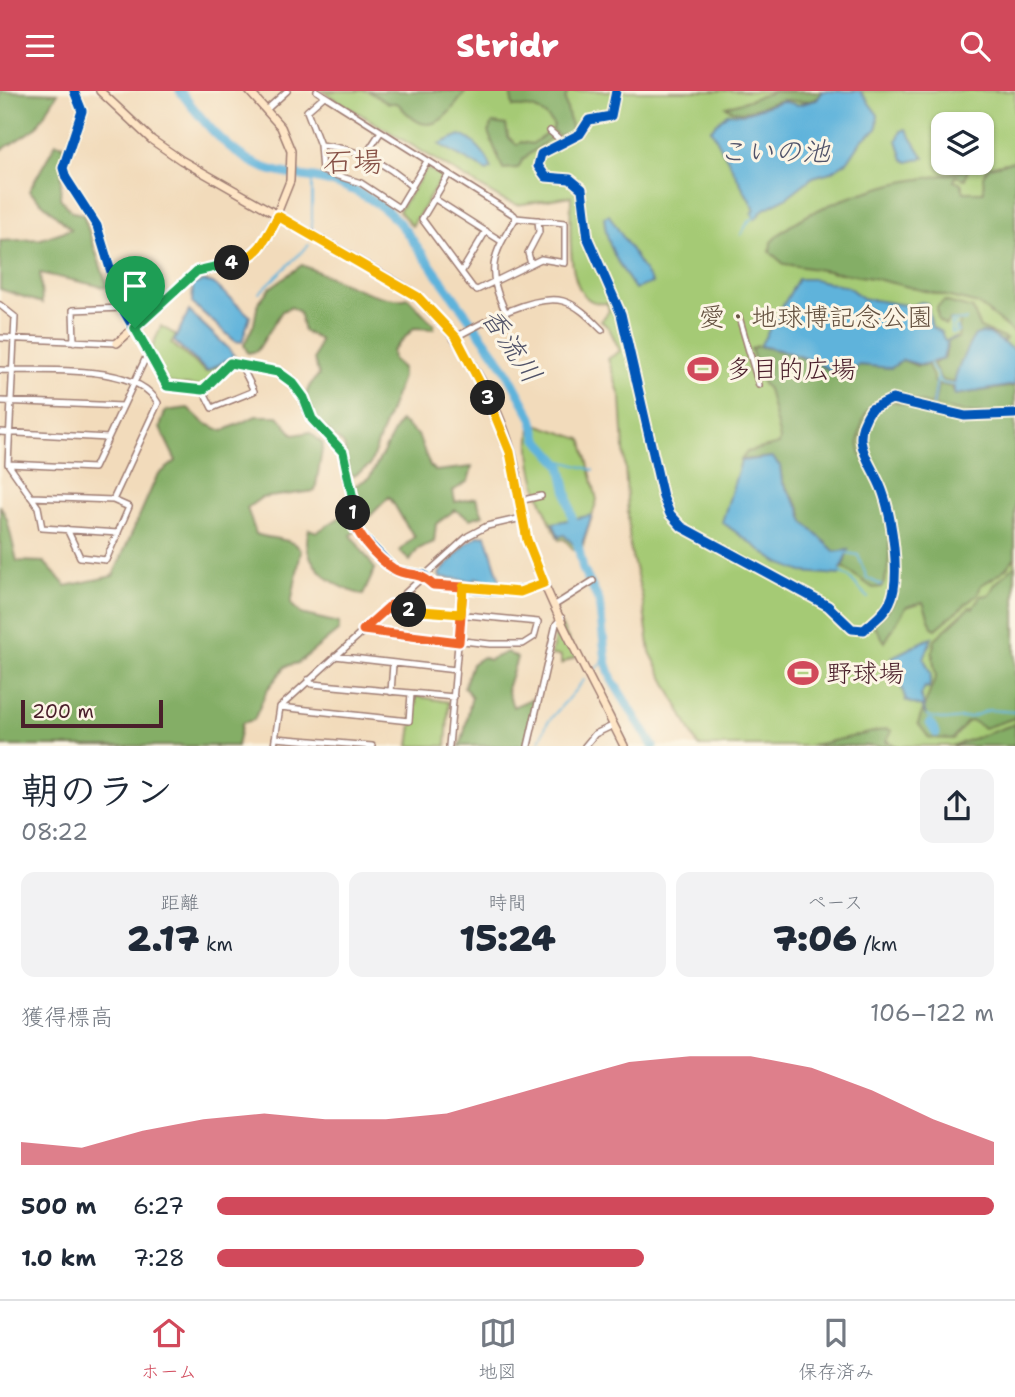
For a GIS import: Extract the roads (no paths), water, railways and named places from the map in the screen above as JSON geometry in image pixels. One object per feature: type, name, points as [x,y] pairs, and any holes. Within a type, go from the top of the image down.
[{"type":"main road","points":[[100,91],[152,140],[181,160],[401,285],[434,311],[456,337],[501,426],[516,470],[522,518],[544,583],[624,746]]},
{"type":"main road","points":[[117,343],[197,271],[237,262],[254,254],[266,241],[290,181],[292,170],[289,143],[249,91]]},
{"type":"street","points":[[74,91],[82,111],[63,168],[66,179],[97,226],[122,308],[167,386],[203,390]]},
{"type":"street","points":[[266,110],[287,91]]},
{"type":"street","points":[[317,91],[323,97],[449,174],[516,218],[565,223],[565,263],[545,259],[477,290],[473,288],[422,219],[449,174]]},
{"type":"street","points":[[323,97],[307,111],[320,145],[322,171],[361,183],[399,208],[427,161]]},
{"type":"street","points":[[550,131],[558,138]]},
{"type":"street","points":[[365,156],[380,133]]},
{"type":"street","points":[[320,145],[365,156],[393,171],[412,187]]},
{"type":"street","points":[[435,199],[501,241]]},
{"type":"street","points":[[506,313],[493,282],[494,255],[516,218]]},
{"type":"street","points":[[531,264],[528,253],[539,232],[538,220]]},
{"type":"street","points":[[462,271],[486,231]]},
{"type":"street","points":[[456,337],[536,302],[564,301],[602,330]]},
{"type":"street","points":[[0,305],[15,317],[8,464],[37,507],[42,528],[118,533]]},
{"type":"street","points":[[74,342],[73,310],[122,308]]},
{"type":"street","points":[[738,317],[759,385]]},
{"type":"street","points":[[0,338],[117,343]]},
{"type":"street","points":[[8,464],[94,468],[148,353]]},
{"type":"street","points":[[203,390],[230,363],[278,372],[293,383],[304,398],[312,419],[343,452],[353,499],[354,528],[395,570],[424,575],[433,585],[520,592],[544,583]]},
{"type":"street","points":[[203,390],[212,408],[254,391],[241,365]]},
{"type":"street","points":[[0,370],[119,375],[152,390],[159,403],[113,500]]},
{"type":"street","points":[[0,401],[123,406]]},
{"type":"street","points":[[0,432],[108,438]]},
{"type":"street","points":[[519,501],[541,496]]},
{"type":"street","points":[[31,498],[113,500],[129,507],[106,560],[80,557],[67,529]]},
{"type":"street","points":[[274,746],[280,707],[308,680],[479,529],[522,518]]},
{"type":"street","points":[[555,605],[593,581]]},
{"type":"street","points":[[449,746],[463,587]]},
{"type":"street","points":[[363,630],[459,642],[523,644],[534,637],[538,622],[394,608],[391,605]]},
{"type":"street","points":[[528,746],[556,624],[562,618]]},
{"type":"street","points":[[335,656],[456,670]]},
{"type":"street","points":[[391,692],[393,664]]},
{"type":"street","points":[[308,680],[312,684],[454,697]]},
{"type":"street","points":[[280,707],[409,721],[411,694]]},
{"type":"street","points":[[585,746],[595,734],[614,725]]},
{"type":"street","points":[[275,737],[372,746]]},
{"type":"water","name":"こいの池","points":[[823,91],[860,91],[878,115],[877,129],[862,140],[848,161],[831,172],[813,177],[786,198],[764,209],[755,219],[752,213],[755,210],[711,129],[728,113],[742,114],[782,101],[798,105],[817,100]]},
{"type":"water","points":[[906,129],[924,158],[908,162],[903,159],[897,140],[901,131]]},
{"type":"water","points":[[460,135],[479,148],[491,168],[487,171],[439,144]]},
{"type":"water","points":[[609,215],[652,283],[635,289],[624,272],[607,237],[604,217]]},
{"type":"water","points":[[798,279],[813,279],[848,287],[862,298],[911,306],[927,303],[932,327],[941,332],[945,341],[956,337],[948,340],[943,359],[921,365],[903,360],[891,368],[859,365],[855,368],[854,377],[843,380],[825,367],[804,358],[760,346]]},
{"type":"water","points":[[203,281],[213,283],[250,316],[242,342],[235,341],[192,303],[193,285]]},
{"type":"water","points":[[189,311],[234,356],[207,371],[174,341]]},
{"type":"water","points":[[990,334],[1015,351],[1015,385],[955,395],[954,382],[964,356],[975,335]]},
{"type":"water","points":[[772,457],[780,466],[782,482],[799,508],[804,522],[835,552],[848,550],[839,575],[802,572],[777,562],[722,522],[741,461]]},
{"type":"water","points":[[592,515],[581,547],[576,547],[564,535],[559,537],[553,523]]},
{"type":"water","points":[[486,535],[501,584],[476,578],[474,581],[440,577],[439,574],[467,543],[478,536]]},
{"type":"water","points":[[932,637],[924,659],[931,674],[929,688],[925,687],[921,695],[926,716],[922,707],[906,701],[892,657]]},
{"type":"waterway","name":"香流川","points":[[180,91],[216,135],[250,161],[275,171],[340,185],[364,195],[386,210],[405,230],[505,368],[532,418],[538,439],[561,465],[583,569],[599,601],[606,661],[612,680],[653,746]]},
{"type":"waterway","points":[[312,178],[312,230]]},
{"type":"waterway","points":[[741,235],[748,222],[756,216]]},
{"type":"waterway","points":[[259,293],[309,245]]},
{"type":"waterway","points":[[955,329],[957,327],[958,332],[951,333],[951,321],[966,320]]},
{"type":"waterway","points":[[952,332],[951,326],[956,323]]},
{"type":"waterway","points":[[930,364],[941,383],[954,385]]},
{"type":"waterway","points":[[933,406],[937,380]]},
{"type":"waterway","points":[[555,459],[593,470]]},
{"type":"waterway","points":[[847,553],[858,555],[867,578],[881,585]]},
{"type":"waterway","points":[[839,572],[849,577],[868,598]]},
{"type":"waterway","points":[[595,669],[606,661]]},
{"type":"waterway","points":[[538,746],[547,723],[584,680]]},
{"type":"waterway","points":[[927,716],[945,720],[971,717],[989,710],[1015,712]]},
{"type":"waterway","points":[[930,723],[936,733]]},
{"type":"place","name":"多目的広場","points":[[703,369]]},
{"type":"place","name":"野球場","points":[[803,673]]},
{"type":"district","name":"石場","points":[[353,162]]},
{"type":"park label","name":"愛・地球博記念公園","points":[[816,317]]}]
